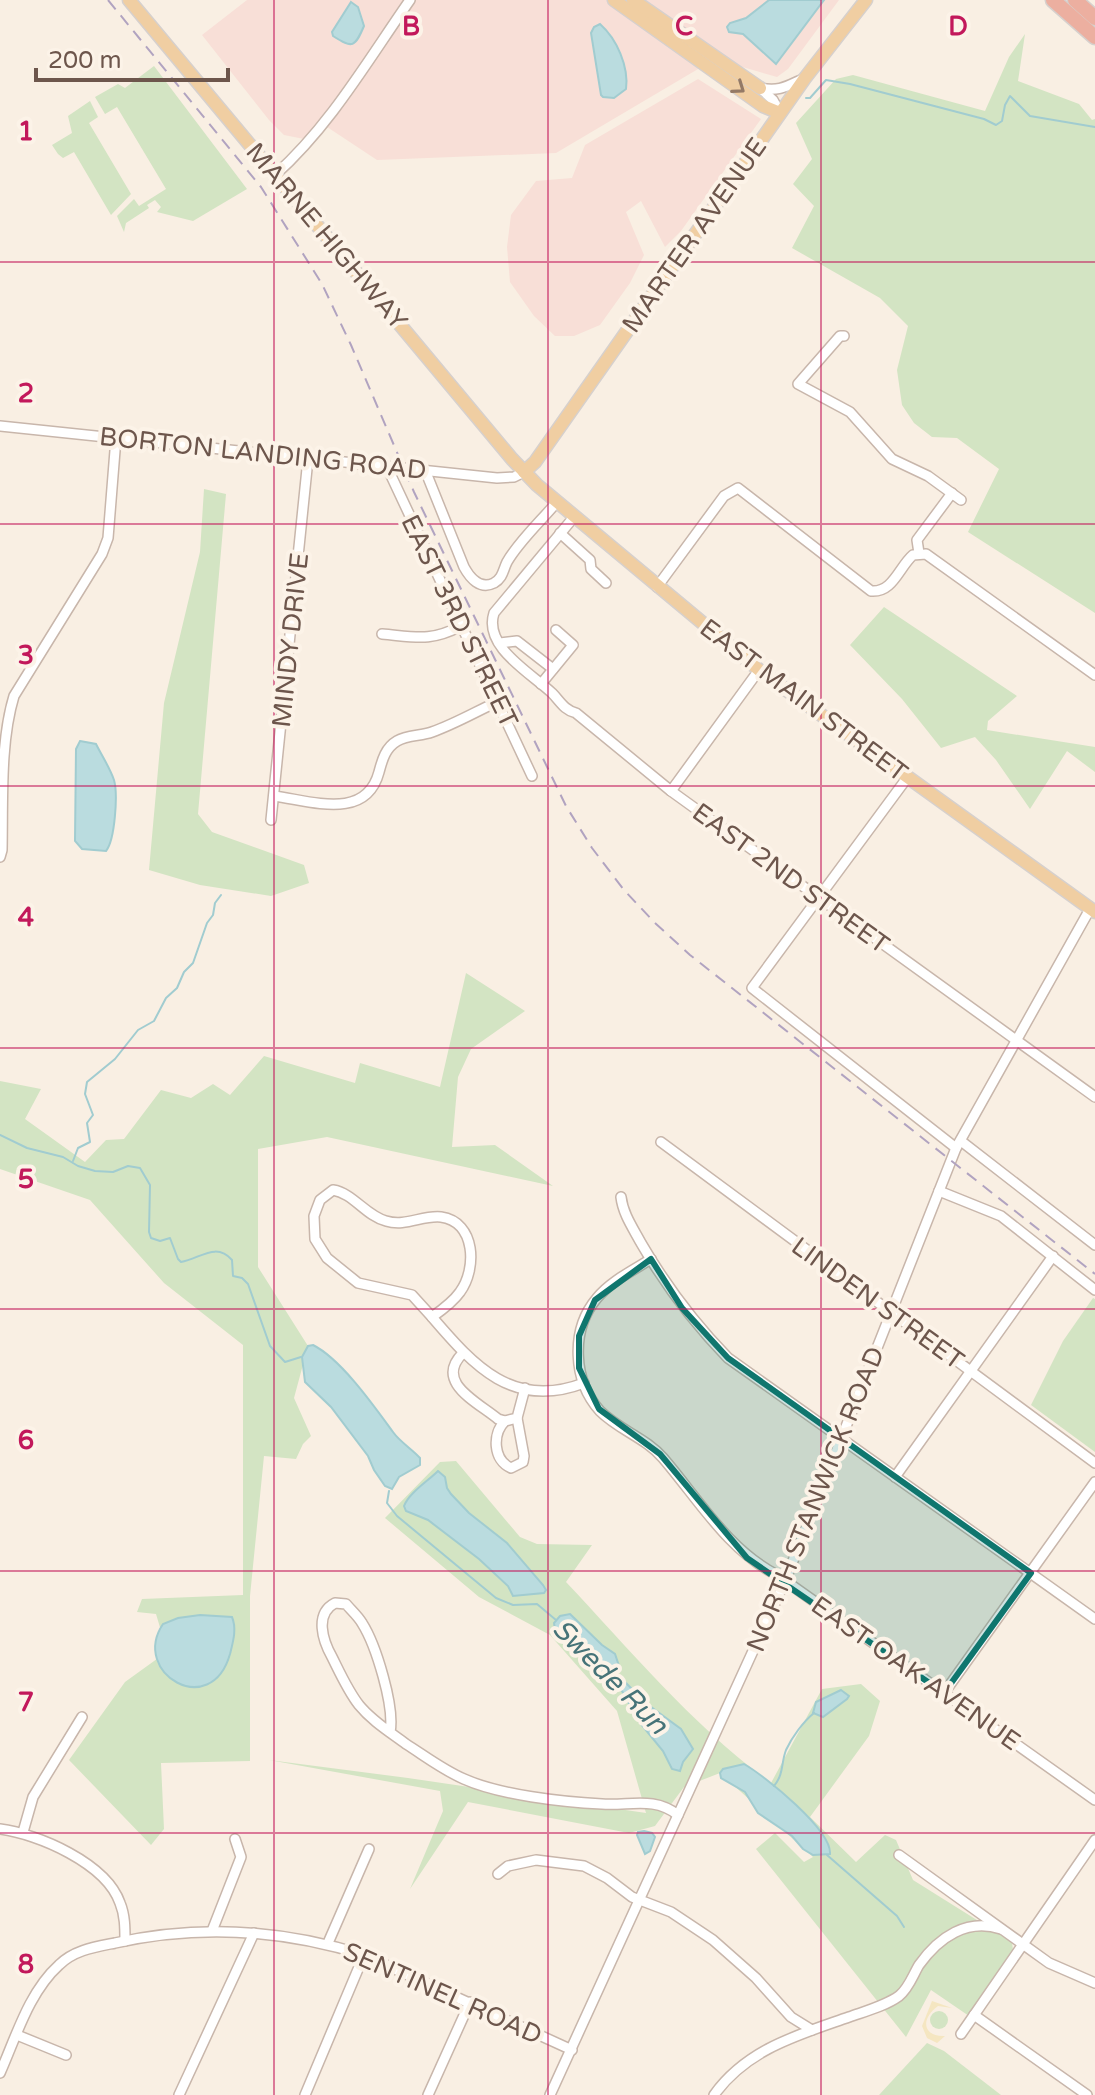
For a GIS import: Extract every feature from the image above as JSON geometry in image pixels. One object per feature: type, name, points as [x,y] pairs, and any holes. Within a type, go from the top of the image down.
[{"type":"highway","points":[[1053,0],[1095,37]]},
{"type":"highway","points":[[1075,0],[1095,18]]},
{"type":"main road","name":"MARNE HIGHWAY","points":[[129,0],[524,472]]},
{"type":"main road","points":[[614,0],[763,106],[780,113]]},
{"type":"main road","points":[[633,0],[760,88]]},
{"type":"main road","name":"MARTER AVENUE","points":[[524,472],[535,462],[805,78],[866,0]]},
{"type":"main road","name":"EAST MAIN STREET","points":[[524,472],[556,503],[759,670],[1093,911]]},
{"type":"street","points":[[275,175],[304,149],[323,125],[410,0]]},
{"type":"street","points":[[760,88],[778,90],[805,78]]},
{"type":"street","points":[[760,88],[773,100],[780,113]]},
{"type":"street","points":[[844,336],[840,336],[798,384],[850,412],[888,456],[928,476],[961,500]]},
{"type":"street","name":"BORTON LANDING ROAD","points":[[0,426],[497,478],[514,477],[524,472]]},
{"type":"street","points":[[0,857],[7,714],[14,696],[102,554],[108,538],[116,438]]},
{"type":"street","name":"MINDY DRIVE","points":[[271,820],[308,459]]},
{"type":"street","name":"EAST 3RD STREET","points":[[387,467],[532,776]]},
{"type":"street","points":[[425,470],[464,567],[472,580],[481,584],[489,584],[500,578],[508,561],[556,503]]},
{"type":"street","points":[[657,587],[724,496],[738,488],[866,588],[876,592],[889,586],[908,558],[921,553]]},
{"type":"street","points":[[952,493],[919,537],[921,553],[1095,675]]},
{"type":"street","points":[[553,669],[517,641],[500,643],[492,624],[494,613],[574,517]]},
{"type":"street","points":[[560,533],[590,560],[591,569],[606,583]]},
{"type":"street","points":[[382,634],[440,637],[461,626]]},
{"type":"street","points":[[541,684],[573,645],[556,630]]},
{"type":"street","name":"EAST 2ND STREET","points":[[500,643],[509,656],[568,711],[576,713],[671,791],[1095,1097]]},
{"type":"street","points":[[671,791],[759,670]]},
{"type":"street","points":[[274,796],[346,804],[360,801],[371,792],[387,751],[398,741],[437,730],[499,701]]},
{"type":"street","points":[[907,778],[752,988],[1095,1245]]},
{"type":"street","name":"NORTH STANWICK ROAD","points":[[550,2095],[785,1581],[958,1144],[1093,911]]},
{"type":"street","name":"LINDEN STREET","points":[[661,1142],[1095,1463]]},
{"type":"street","points":[[432,1317],[455,1299],[467,1280],[470,1248],[463,1229],[455,1221],[444,1218],[434,1217],[410,1223],[386,1221],[370,1214],[341,1191],[326,1193],[314,1216],[315,1239],[327,1258],[358,1283],[412,1295],[463,1353],[491,1376],[525,1388],[563,1391],[584,1383]]},
{"type":"street","points":[[939,1191],[992,1211],[1095,1290]]},
{"type":"street","points":[[621,1197],[626,1216],[682,1308],[728,1358],[1095,1619]]},
{"type":"street","points":[[895,1477],[1053,1256]]},
{"type":"street","name":"EAST OAK AVENUE","points":[[651,1259],[609,1286],[595,1300],[579,1336],[578,1355],[584,1383],[599,1409],[660,1454],[747,1558],[785,1581],[1095,1800]]},
{"type":"street","points":[[463,1353],[452,1364],[457,1385],[498,1419],[517,1418]]},
{"type":"street","points":[[505,1421],[497,1429],[495,1440],[501,1461],[511,1468],[523,1462],[517,1418],[525,1388]]},
{"type":"street","points":[[944,1693],[1095,1482]]},
{"type":"street","points":[[390,1732],[390,1709],[370,1639],[361,1621],[346,1604],[335,1603],[324,1614],[322,1634],[357,1702],[368,1715],[390,1732],[441,1768],[486,1787],[600,1804],[645,1801],[671,1809],[678,1815]]},
{"type":"street","points":[[23,1832],[33,1797],[82,1717]]},
{"type":"street","points":[[0,1829],[23,1832],[62,1848],[101,1878],[120,1902],[125,1941]]},
{"type":"street","points":[[212,1931],[241,1857],[235,1839]]},
{"type":"street","points":[[961,2034],[1095,1840]]},
{"type":"street","points":[[328,1943],[369,1849]]},
{"type":"street","points":[[899,1855],[1023,1945],[1063,1971],[1095,1983]]},
{"type":"street","points":[[498,1874],[508,1866],[524,1861],[584,1866],[640,1901],[650,1902],[671,1912],[713,1940],[756,1978],[791,2017],[812,2030]]},
{"type":"street","points":[[714,2095],[725,2080],[767,2047],[882,2005],[901,1995],[932,1949],[959,1931],[987,1924],[1001,1929]]},
{"type":"street","name":"SENTINEL ROAD","points":[[0,2073],[38,1991],[59,1964],[84,1950],[174,1932],[297,1936],[328,1943],[364,1955],[572,2050]]},
{"type":"street","points":[[179,2095],[254,1933]]},
{"type":"street","points":[[305,2095],[364,1955]]},
{"type":"street","points":[[428,2095],[470,2002]]},
{"type":"street","points":[[974,2015],[1087,2095]]},
{"type":"street","points":[[791,2017],[791,2038]]},
{"type":"street","points":[[17,2035],[66,2055]]},
{"type":"highlighted area","points":[[651,1259],[682,1308],[728,1358],[1031,1573],[944,1693],[747,1558],[660,1454],[599,1409],[579,1368],[579,1336],[595,1300]]},
{"type":"shaded area","points":[[247,0],[839,0],[788,69],[777,77],[715,59],[556,153],[377,160],[318,121],[304,139],[284,135],[269,120],[202,35]]},
{"type":"shaded area","points":[[698,79],[761,119],[681,231],[665,247],[641,201],[626,212],[644,255],[630,283],[600,325],[574,336],[555,336],[534,316],[510,282],[507,247],[511,215],[536,181],[572,178],[585,145]]},
{"type":"green space","points":[[1025,34],[1018,81],[1079,104],[1092,120],[1095,119],[1095,613],[968,532],[999,469],[957,438],[932,437],[914,423],[902,405],[897,370],[908,326],[880,298],[792,248],[814,206],[793,184],[812,159],[796,123],[836,79],[853,75],[985,111],[1009,57]]},
{"type":"green space","points":[[154,66],[247,189],[193,221],[157,212],[161,207],[155,200],[147,205],[149,208],[126,223],[124,232],[117,216],[134,199],[139,206],[166,189],[117,107],[105,114],[95,97],[118,84],[125,88]]},
{"type":"green space","points":[[90,101],[98,117],[89,123],[131,194],[111,215],[74,152],[63,158],[52,145],[72,133],[68,116]]},
{"type":"green space","points":[[204,489],[226,494],[198,814],[212,832],[304,865],[309,883],[271,896],[200,885],[149,870],[164,703],[200,552]]},
{"type":"green space","points":[[884,607],[1017,696],[988,721],[987,730],[1095,747],[1095,772],[1067,751],[1030,809],[996,760],[975,737],[941,748],[902,699],[850,645]]},
{"type":"green space","points":[[466,973],[525,1011],[471,1049],[458,1077],[452,1147],[495,1145],[553,1186],[327,1137],[258,1149],[258,1267],[308,1346],[294,1398],[311,1436],[296,1459],[264,1456],[250,1596],[250,1761],[161,1763],[164,1829],[151,1845],[69,1760],[125,1682],[161,1656],[162,1634],[156,1614],[137,1612],[142,1599],[243,1595],[243,1345],[164,1283],[90,1200],[0,1169],[0,1081],[41,1089],[25,1119],[85,1162],[106,1140],[124,1139],[161,1090],[191,1098],[213,1084],[230,1095],[264,1056],[355,1083],[360,1063],[440,1087]]},
{"type":"green space","points":[[1093,1298],[1095,1452],[1031,1405],[1063,1341]]},
{"type":"green space","points":[[456,1461],[520,1537],[537,1544],[592,1545],[566,1582],[689,1713],[771,1783],[822,1689],[861,1684],[880,1701],[869,1736],[810,1817],[856,1862],[885,1835],[896,1840],[913,1880],[1012,1942],[1013,1951],[969,2016],[931,1990],[906,2037],[756,1849],[775,1833],[804,1862],[813,1857],[720,1773],[684,1787],[655,1826],[629,1833],[468,1802],[410,1889],[443,1811],[440,1791],[269,1760],[646,1813],[617,1711],[550,1635],[479,1597],[385,1518],[440,1462]]},
{"type":"green space","points":[[935,2011],[943,2011],[948,2020],[946,2027],[935,2029],[930,2024],[930,2016]]},
{"type":"green space","points":[[927,2043],[944,2051],[1001,2095],[879,2095]]},
{"type":"sand","points":[[932,2001],[952,2008],[938,2006],[928,2017],[926,2027],[929,2031],[945,2036],[937,2043],[927,2038],[922,2026]]},
{"type":"water","points":[[769,0],[824,0],[776,64],[743,34],[729,32],[727,27],[746,18]]},
{"type":"water","points":[[351,2],[358,7],[364,26],[356,42],[349,44],[333,36],[332,32]]},
{"type":"water","points":[[600,24],[616,45],[626,72],[626,89],[614,98],[601,95],[591,33]]},
{"type":"water","points":[[80,741],[96,744],[114,780],[115,817],[106,851],[82,849],[75,841],[76,749]]},
{"type":"water","points":[[313,1345],[346,1372],[396,1436],[420,1458],[420,1465],[399,1477],[392,1489],[385,1486],[368,1456],[331,1407],[305,1382],[302,1357],[308,1346]]},
{"type":"water","points":[[438,1471],[445,1477],[451,1494],[469,1513],[507,1543],[543,1585],[544,1593],[513,1596],[508,1586],[479,1559],[428,1520],[406,1511],[404,1506],[410,1496]]},
{"type":"water","points":[[570,1614],[615,1654],[619,1676],[647,1704],[681,1729],[693,1749],[680,1771],[672,1769],[622,1691],[556,1636],[554,1623],[560,1616]]},
{"type":"water","points":[[200,1615],[232,1617],[234,1636],[230,1654],[220,1674],[207,1684],[192,1687],[177,1682],[165,1673],[157,1659],[156,1642],[163,1624]]},
{"type":"water","points":[[841,1690],[849,1696],[847,1699],[823,1717],[813,1713],[816,1702]]},
{"type":"water","points":[[744,1764],[781,1791],[809,1818],[828,1844],[830,1854],[813,1855],[803,1849],[792,1836],[758,1813],[745,1792],[721,1778],[723,1769]]},
{"type":"water","points":[[644,1831],[655,1837],[650,1851],[645,1854],[637,1835]]},
{"type":"waterway","points":[[806,98],[810,98],[826,80],[984,119],[996,125],[1002,121],[1010,96],[1030,116],[1095,127]]},
{"type":"waterway","points":[[73,1161],[78,1148],[90,1142],[87,1123],[93,1115],[85,1094],[87,1082],[115,1059],[138,1030],[154,1021],[166,998],[177,988],[184,972],[193,963],[215,903],[221,895]]},
{"type":"waterway","name":"Swede Run","points":[[0,1135],[27,1148],[63,1157],[95,1171],[113,1172],[128,1166],[140,1168],[150,1185],[151,1238],[160,1241],[170,1238],[181,1262],[214,1252],[226,1255],[232,1260],[233,1276],[242,1278],[248,1284],[270,1346],[285,1362],[301,1357]]},
{"type":"waterway","name":"Swede Run","points":[[389,1491],[387,1503],[397,1516],[496,1598],[513,1605],[537,1604],[556,1620]]},
{"type":"waterway","name":"Swede Run","points":[[774,1786],[788,1745],[814,1713]]},
{"type":"waterway","points":[[827,1855],[897,1916],[904,1927]]},
{"type":"railway","points":[[108,0],[261,187],[322,284],[414,492],[566,806],[592,848],[624,890],[690,955],[1095,1274]]}]
